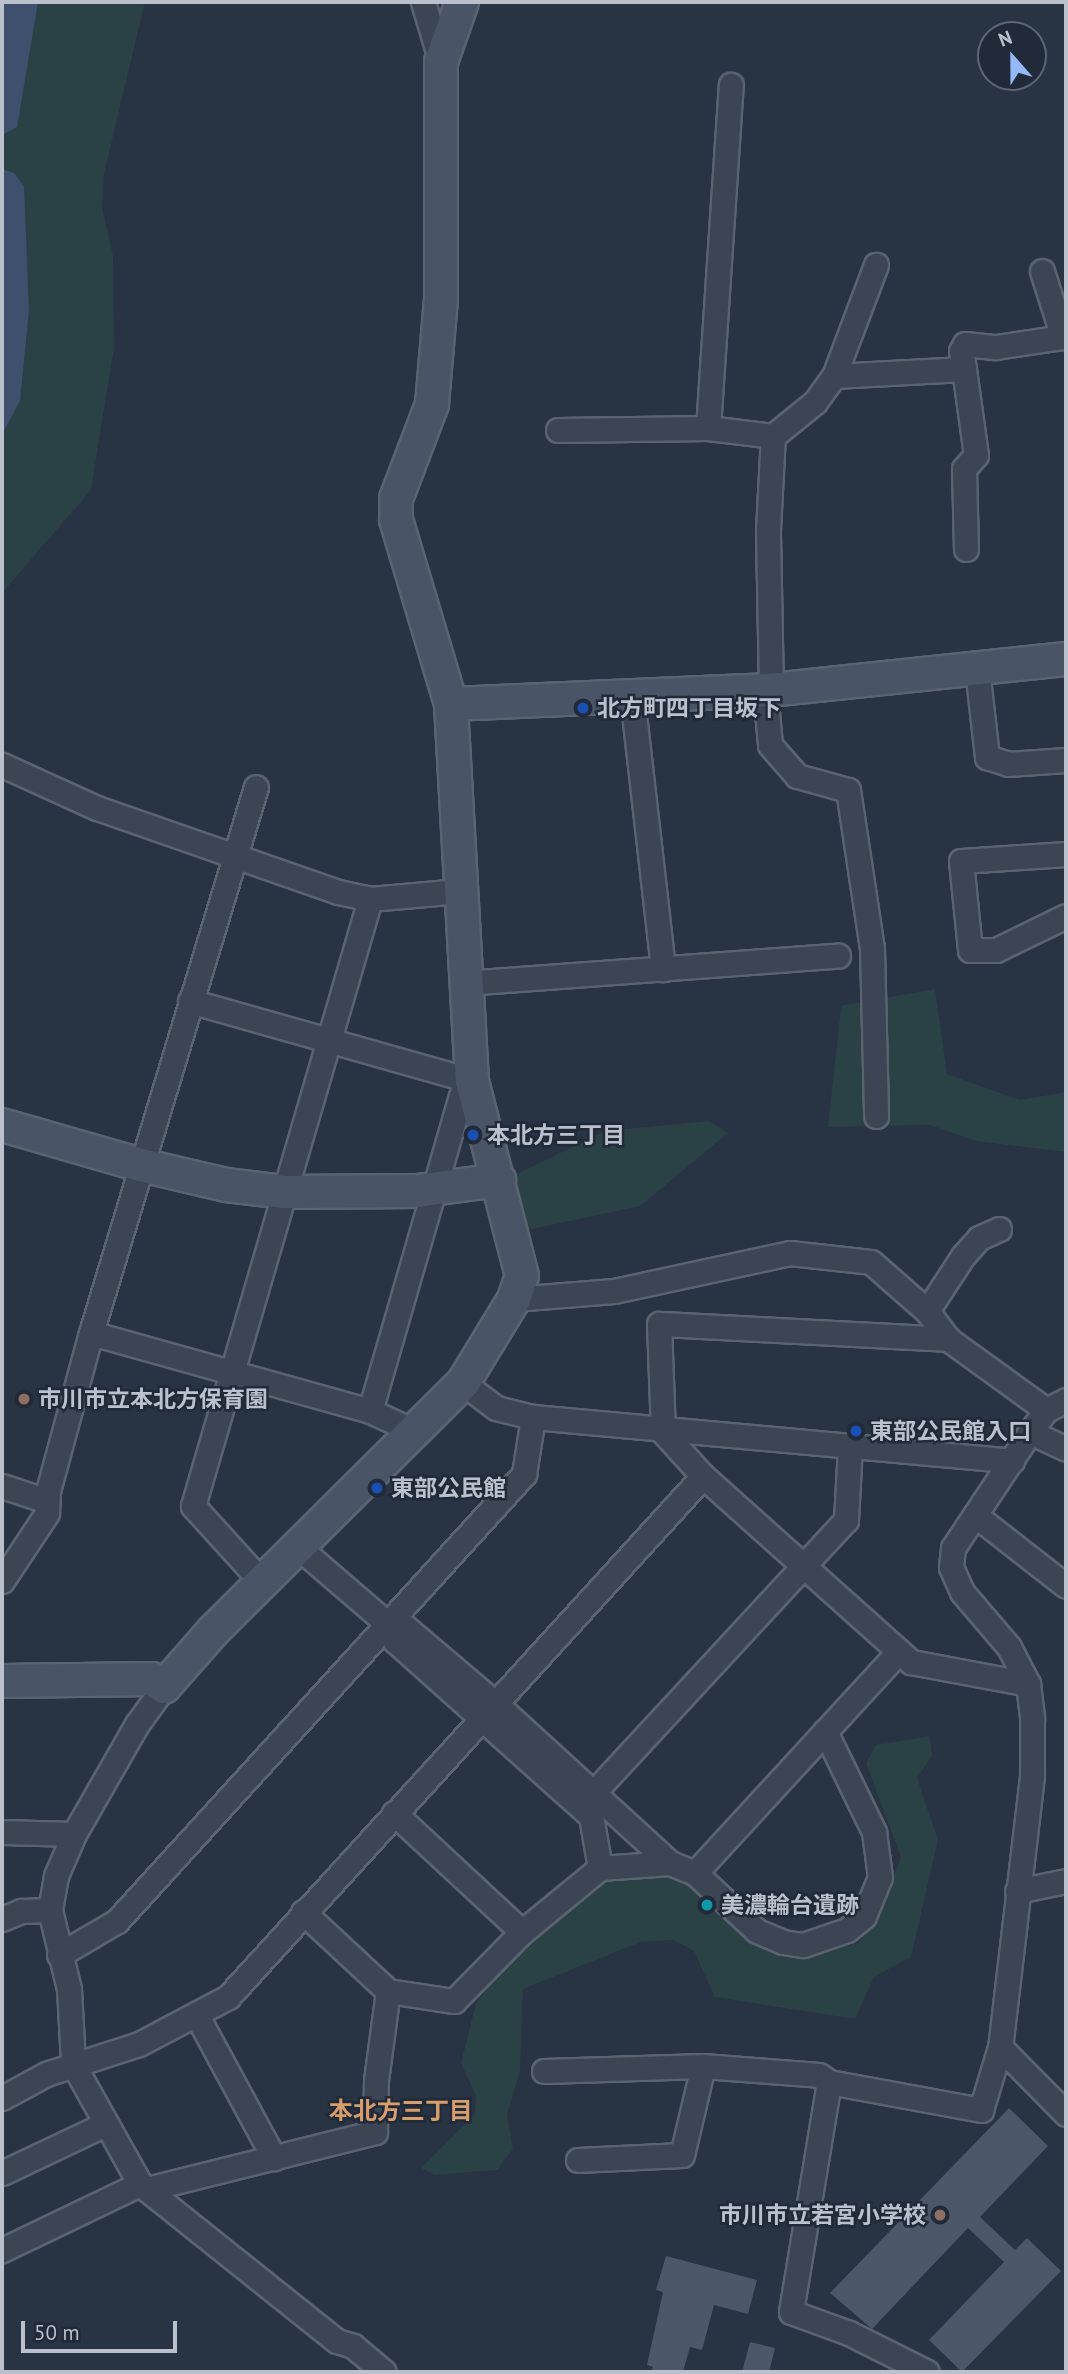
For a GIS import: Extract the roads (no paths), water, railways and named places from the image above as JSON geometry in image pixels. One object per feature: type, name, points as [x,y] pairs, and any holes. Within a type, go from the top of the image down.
[{"type":"street","points":[[384,2372],[353,2346],[337,2341],[143,2186],[105,2124],[73,2064],[69,1989],[50,1910],[56,1876],[74,1834],[137,1724],[164,1687],[262,1582],[463,1383],[514,1299],[522,1262],[469,1080],[451,704],[396,519],[396,499],[432,404],[441,298],[441,62],[424,2]]},
{"type":"street","points":[[441,62],[462,2]]},
{"type":"street","points":[[708,429],[722,170],[731,85]]},
{"type":"street","points":[[558,430],[708,429],[773,436],[815,402],[834,376],[876,265]]},
{"type":"street","points":[[966,549],[964,468],[976,455],[961,351],[965,344],[996,347],[1063,337],[1042,271]]},
{"type":"street","points":[[834,376],[964,369]]},
{"type":"street","points":[[773,436],[768,530],[769,745],[797,776],[848,790],[872,948],[876,1116]]},
{"type":"street","points":[[451,704],[768,690],[1066,659]]},
{"type":"street","points":[[977,669],[987,757],[1008,764],[1066,760]]},
{"type":"street","points":[[632,695],[663,969]]},
{"type":"street","points":[[2,765],[97,808],[338,892],[370,899],[460,891]]},
{"type":"street","points":[[2,1581],[47,1513],[47,1501],[92,1334],[256,787]]},
{"type":"street","points":[[1066,854],[961,861],[970,950],[996,950],[1066,916]]},
{"type":"street","points":[[262,1582],[193,1506],[370,899]]},
{"type":"street","points":[[466,983],[838,956]]},
{"type":"street","points":[[190,1001],[469,1080]]},
{"type":"street","points":[[370,1411],[433,1190],[469,1080]]},
{"type":"street","points":[[2,1125],[141,1165],[226,1185],[284,1192],[355,1195],[433,1190],[499,1180]]},
{"type":"street","points":[[927,1311],[963,1256],[979,1238],[999,1229]]},
{"type":"street","points":[[514,1299],[614,1291],[745,1259],[802,1254],[871,1262],[927,1311],[948,1339],[1056,1405],[1030,1432],[953,1548],[951,1567],[962,1592],[1009,1647],[1028,1684],[1032,1776],[1000,2048],[981,2110],[829,2082],[819,2075],[703,2066],[544,2071]]},
{"type":"street","points":[[948,1339],[659,1324],[663,1432],[703,1476],[911,1662],[1028,1684]]},
{"type":"street","points":[[92,1334],[370,1411],[416,1432]]},
{"type":"street","points":[[463,1383],[496,1408],[533,1418],[663,1432],[850,1445],[1012,1461]]},
{"type":"street","points":[[59,1955],[117,1921],[524,1475],[533,1418]]},
{"type":"street","points":[[1030,1432],[1066,1449]]},
{"type":"street","points":[[596,1791],[846,1520],[850,1445]]},
{"type":"street","points":[[2,2098],[73,2064],[139,2044],[228,1997],[703,1476]]},
{"type":"street","points":[[2,1486],[47,1501]]},
{"type":"street","points":[[975,1515],[1066,1586]]},
{"type":"street","points":[[298,1546],[389,1625],[404,1626],[490,1710],[591,1816],[600,1868]]},
{"type":"street","points":[[695,1873],[898,1652]]},
{"type":"street","points":[[2,1681],[152,1679],[164,1687]]},
{"type":"street","points":[[490,1710],[596,1791],[670,1863],[695,1873],[757,1931],[783,1942],[828,1940],[864,1916],[880,1877],[879,1853],[874,1832],[825,1731]]},
{"type":"street","points":[[394,1813],[522,1932]]},
{"type":"street","points":[[2,1832],[74,1834]]},
{"type":"street","points":[[303,1912],[388,1991],[454,2001],[522,1932],[600,1868],[670,1863]]},
{"type":"street","points":[[1017,1891],[1066,1881]]},
{"type":"street","points":[[2,1919],[21,1911],[50,1910]]},
{"type":"street","points":[[2,2250],[143,2186],[274,2158],[376,2132],[376,2080],[388,1991]]},
{"type":"street","points":[[197,2014],[274,2158]]},
{"type":"street","points":[[1000,2048],[1066,2114]]},
{"type":"street","points":[[578,2160],[682,2155],[703,2066]]},
{"type":"street","points":[[829,2082],[791,2312],[849,2333],[927,2372]]},
{"type":"street","points":[[2,2173],[105,2124]]},
{"type":"water","points":[[2,2],[38,2],[17,127],[2,135]]},
{"type":"water","points":[[2,169],[14,173],[24,186],[29,310],[20,401],[2,434]]},
{"type":"place","name":"北方町四丁目坂下","points":[[583,708]]},
{"type":"place","name":"本北方三丁目","points":[[473,1135]]},
{"type":"place","name":"市川市立本北方保育園","points":[[24,1399]]},
{"type":"place","name":"東部公民館入口","points":[[856,1431]]},
{"type":"place","name":"東部公民館","points":[[377,1488]]},
{"type":"place","name":"美濃輪台遺跡","points":[[707,1905]]},
{"type":"place","name":"市川市立若宮小学校","points":[[940,2215]]},
{"type":"district","name":"本北方三丁目","points":[[401,2111]]}]
